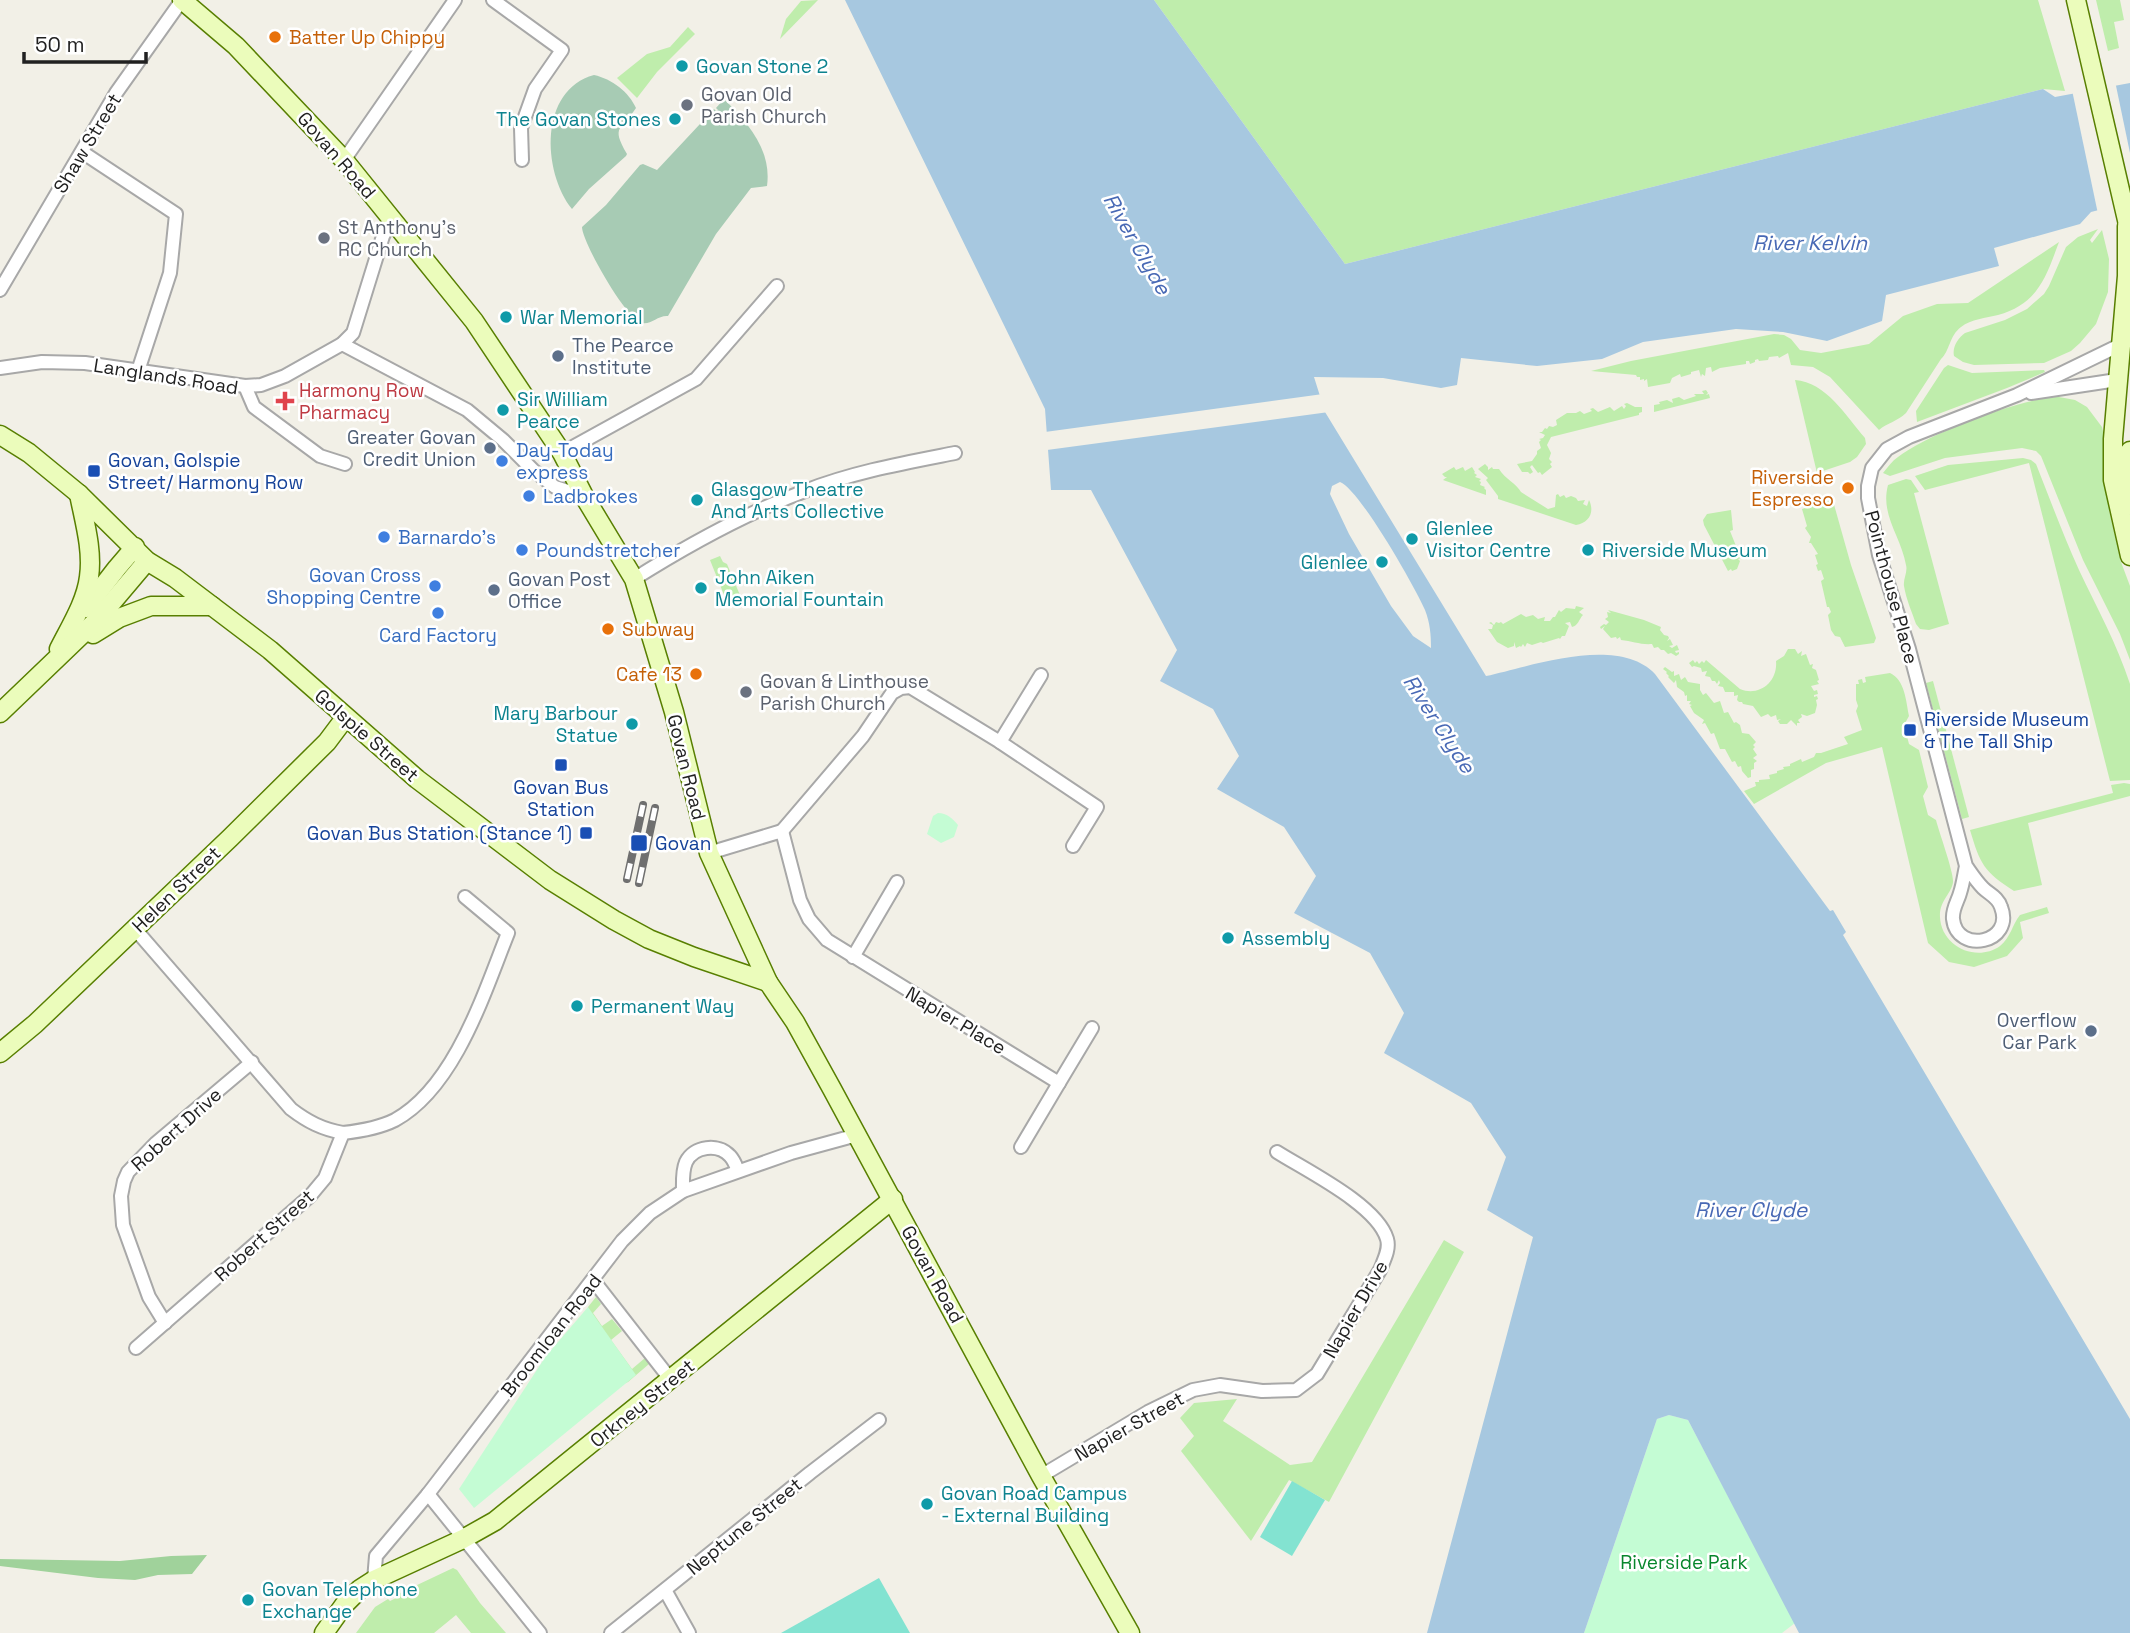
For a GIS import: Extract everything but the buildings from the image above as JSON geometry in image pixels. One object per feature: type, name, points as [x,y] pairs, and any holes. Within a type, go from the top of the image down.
[{"type":"street","name":"Shaw Street","points":[[0,290],[116,93],[182,0]]},
{"type":"street","name":"Govan Road","points":[[182,0],[236,46],[344,160],[474,321],[562,453],[584,496],[634,579],[674,712],[709,853],[768,982],[795,1022],[1041,1476],[1130,1633]]},
{"type":"street","points":[[344,160],[455,0]]},
{"type":"street","points":[[493,0],[562,50],[535,89],[521,128],[522,160]]},
{"type":"street","points":[[2076,0],[2128,229],[2126,344],[2113,439],[2113,480],[2130,556]]},
{"type":"street","points":[[82,152],[176,214],[170,273],[138,371]]},
{"type":"street","points":[[245,386],[261,385],[285,376],[342,344],[354,332],[383,236],[392,219]]},
{"type":"street","points":[[562,453],[696,379],[777,286]]},
{"type":"street","points":[[342,344],[467,410],[555,487],[584,496]]},
{"type":"street","name":"Pointhouse Place","points":[[1966,866],[1961,891],[1953,910],[1953,919],[1961,935],[1969,940],[1986,940],[2000,929],[2003,910],[2000,902],[1983,888],[1966,866],[1909,649],[1879,555],[1868,498],[1872,468],[1887,449],[1909,437],[2017,395],[2126,344]]},
{"type":"street","name":"Langlands Road","points":[[0,368],[42,362],[85,363],[245,386],[254,407],[320,456],[345,464]]},
{"type":"street","name":"Pointhouse Place","points":[[2017,395],[2123,380]]},
{"type":"street","name":"Golspie Street","points":[[0,435],[29,453],[79,494],[141,554],[271,650],[417,779],[569,893],[649,939],[768,982]]},
{"type":"street","points":[[2123,521],[2130,451]]},
{"type":"street","points":[[634,579],[735,523],[805,491],[873,469],[955,453]]},
{"type":"street","points":[[55,659],[90,577],[89,553],[79,494]]},
{"type":"street","points":[[0,712],[97,619],[141,554]]},
{"type":"street","points":[[55,659],[109,623],[131,612],[151,606],[212,606]]},
{"type":"street","points":[[1000,742],[1041,675]]},
{"type":"street","points":[[709,853],[782,831],[863,736],[892,693],[910,687],[1000,742],[1097,807],[1073,846]]},
{"type":"street","name":"Helen Street","points":[[0,1054],[135,929],[327,742],[345,718]]},
{"type":"street","name":"Napier Place","points":[[782,831],[800,900],[809,919],[827,940],[1059,1083]]},
{"type":"street","points":[[853,957],[897,882]]},
{"type":"street","points":[[135,929],[196,1002],[252,1062],[276,1094],[308,1122],[343,1133],[382,1125],[403,1114],[440,1078],[458,1050],[508,933],[465,897]]},
{"type":"street","points":[[1021,1147],[1092,1028]]},
{"type":"street","name":"Robert Drive","points":[[166,1323],[149,1297],[123,1225],[121,1196],[124,1181],[128,1171],[156,1143],[252,1062]]},
{"type":"street","name":"Robert Street","points":[[136,1348],[310,1196],[325,1178],[343,1133]]},
{"type":"street","name":"Broomloan Road","points":[[374,1580],[376,1556],[428,1494],[622,1241],[650,1213],[683,1191],[791,1153],[857,1135]]},
{"type":"street","points":[[683,1191],[686,1162],[692,1154],[702,1149],[721,1149],[732,1157],[738,1171]]},
{"type":"street","name":"Napier Drive","points":[[1262,1391],[1296,1391],[1317,1374],[1380,1270],[1388,1240],[1378,1221],[1362,1206],[1277,1152]]},
{"type":"street","name":"Orkney Street","points":[[374,1580],[463,1539],[495,1521],[892,1199]]},
{"type":"street","points":[[593,1280],[671,1380]]},
{"type":"street","name":"Napier Street","points":[[1041,1476],[1148,1412],[1193,1390],[1220,1385],[1262,1391]]},
{"type":"street","name":"Neptune Street","points":[[611,1633],[879,1420]]},
{"type":"street","points":[[428,1494],[540,1633]]},
{"type":"street","points":[[324,1633],[352,1596],[374,1580]]},
{"type":"street","points":[[665,1590],[689,1633]]},
{"type":"green space","points":[[818,0],[780,39],[786,19],[801,1]]},
{"type":"green space","points":[[1154,0],[2038,0],[2065,91],[2043,89],[1345,264]]},
{"type":"green space","points":[[2096,0],[2120,0],[2124,20],[2114,22],[2119,48],[2108,51]]},
{"type":"green space","points":[[688,27],[695,34],[657,72],[637,98],[617,78],[647,54],[670,47]]},
{"type":"green space","points":[[594,75],[619,87],[636,108],[620,128],[619,138],[626,156],[589,189],[572,209],[555,174],[551,133],[555,114],[563,97],[576,84]]},
{"type":"green space","points":[[724,99],[742,118],[762,149],[768,173],[767,186],[751,188],[716,234],[668,316],[642,323],[626,309],[606,280],[589,248],[582,227],[606,205],[640,165],[657,170],[714,109],[718,110],[716,108]]},
{"type":"green space","points":[[2098,229],[2090,240],[2092,243],[2102,230],[2109,259],[2108,292],[2096,324],[2071,351],[2044,363],[1974,365],[1954,356],[1956,343],[1965,333],[2005,320],[2027,309],[2044,294],[2066,247],[2078,237]]},
{"type":"green space","points":[[2059,242],[2039,288],[2023,304],[2012,310],[1974,320],[1961,327],[1906,413],[1879,430],[1830,377],[1813,367],[1791,365],[1788,353],[1779,358],[1758,359],[1750,364],[1746,361],[1746,364],[1712,372],[1711,367],[1706,368],[1705,376],[1702,374],[1701,377],[1699,370],[1681,377],[1680,374],[1672,378],[1670,383],[1648,387],[1647,379],[1640,380],[1636,375],[1591,371],[1774,334],[1791,339],[1800,350],[1821,353],[1869,344],[1903,316],[1937,304],[1968,303]]},
{"type":"green space","points":[[1948,365],[1972,373],[2045,372],[1917,422],[1916,411]]},
{"type":"green space","points":[[1795,380],[1806,382],[1826,393],[1865,438],[1866,444],[1857,457],[1817,473]]},
{"type":"green space","points":[[1706,390],[1706,395],[1709,394],[1710,398],[1654,412],[1654,405],[1660,404],[1659,402],[1667,400],[1673,403],[1672,399],[1679,397],[1684,400],[1696,396],[1694,394],[1704,394],[1702,391]]},
{"type":"green space","points":[[2059,397],[2075,400],[2087,407],[2102,427],[2109,510],[2121,562],[2130,586],[2130,660],[2083,560],[2041,456],[2036,451],[2022,448],[1945,458],[1890,476],[1883,473],[1894,460],[1912,448],[1952,428],[2023,403]]},
{"type":"green space","points":[[1624,404],[1642,407],[1642,412],[1551,437],[1547,445],[1551,453],[1549,459],[1552,467],[1542,475],[1532,465],[1530,467],[1533,472],[1522,472],[1517,464],[1532,461],[1541,448],[1539,439],[1545,435],[1539,432],[1557,425],[1556,420],[1567,413],[1580,411],[1584,414],[1593,408],[1598,412],[1610,407],[1614,411],[1622,406],[1624,409]]},
{"type":"green space","points":[[2023,458],[2036,464],[2073,557],[2113,640],[2130,684],[2130,780],[2110,781],[2029,463],[1925,490],[1915,476],[1948,465]]},
{"type":"green space","points":[[1485,464],[1488,470],[1492,467],[1499,469],[1521,492],[1548,509],[1555,507],[1558,494],[1566,498],[1571,496],[1578,501],[1585,500],[1583,504],[1587,506],[1589,500],[1590,516],[1576,525],[1498,499],[1486,480],[1488,478],[1478,469]]},
{"type":"green space","points":[[1454,467],[1456,470],[1463,467],[1465,471],[1472,467],[1477,475],[1475,477],[1481,479],[1480,485],[1485,487],[1486,495],[1443,480],[1447,477],[1442,474]]},
{"type":"green space","points":[[1911,480],[1919,492],[1914,493],[1949,624],[1929,630],[1920,629],[1916,624],[1909,605],[1904,586],[1906,565],[1887,506],[1888,485]]},
{"type":"green space","points":[[1833,501],[1876,638],[1874,643],[1845,647],[1840,637],[1835,636],[1831,630],[1828,615],[1831,612],[1827,607],[1821,581],[1824,579],[1816,565],[1815,555],[1818,554],[1809,543],[1811,537],[1805,528],[1807,526],[1802,509],[1817,502]]},
{"type":"green space","points":[[1731,510],[1733,530],[1730,531],[1736,546],[1734,547],[1738,549],[1741,558],[1738,559],[1740,561],[1737,569],[1728,571],[1703,520],[1707,514]]},
{"type":"green space","points":[[720,556],[727,564],[742,600],[728,605],[710,560]]},
{"type":"green space","points":[[1576,606],[1584,608],[1579,612],[1583,615],[1572,627],[1570,622],[1565,623],[1569,626],[1565,636],[1560,639],[1532,645],[1527,643],[1525,647],[1523,644],[1516,648],[1514,642],[1514,646],[1508,648],[1497,642],[1488,629],[1492,629],[1493,625],[1489,623],[1491,622],[1494,625],[1496,622],[1503,624],[1521,614],[1526,617],[1533,615],[1538,619],[1545,617],[1544,621],[1550,621],[1559,610],[1561,612],[1566,608],[1575,609]]},
{"type":"green space","points":[[1608,610],[1661,627],[1660,630],[1669,638],[1667,641],[1670,639],[1673,645],[1669,646],[1672,648],[1677,645],[1679,650],[1675,651],[1679,654],[1668,654],[1658,647],[1654,648],[1652,644],[1621,640],[1620,637],[1611,638],[1603,629],[1605,626],[1601,629],[1600,627],[1609,622],[1605,619],[1608,617],[1607,612],[1611,613]]},
{"type":"green space","points":[[1788,649],[1795,649],[1798,654],[1802,651],[1801,656],[1806,654],[1819,680],[1819,684],[1811,686],[1818,694],[1814,695],[1818,699],[1815,713],[1807,716],[1801,714],[1797,726],[1791,720],[1787,724],[1780,724],[1778,721],[1781,719],[1777,720],[1776,715],[1761,717],[1753,706],[1739,702],[1738,695],[1734,696],[1734,692],[1725,692],[1723,687],[1718,686],[1719,680],[1717,684],[1705,676],[1707,671],[1702,672],[1701,668],[1692,667],[1689,663],[1693,660],[1699,664],[1706,660],[1740,689],[1754,691],[1766,686],[1774,675],[1776,661],[1784,656]]},
{"type":"green space","points":[[1665,667],[1674,671],[1674,676],[1679,674],[1681,680],[1685,677],[1688,682],[1700,684],[1703,695],[1706,693],[1714,703],[1720,701],[1724,713],[1728,712],[1734,723],[1740,725],[1742,733],[1749,734],[1756,742],[1753,749],[1757,755],[1753,758],[1757,761],[1751,770],[1751,777],[1748,778],[1735,761],[1732,762],[1725,749],[1720,749],[1714,733],[1711,734],[1705,723],[1702,724],[1704,720],[1694,713],[1690,706],[1692,705],[1689,704],[1691,701],[1687,701],[1687,695],[1677,687],[1676,680],[1674,683],[1668,677],[1663,669]]},
{"type":"green space","points":[[1890,673],[1899,681],[1904,692],[1909,716],[1904,725],[1909,744],[1919,750],[1928,787],[1923,796],[1928,815],[1936,820],[1951,870],[1952,886],[1940,911],[1946,936],[1961,949],[1981,953],[1991,951],[2004,942],[2020,915],[2047,907],[2049,913],[2020,922],[2023,938],[2007,956],[1974,967],[1949,962],[1928,943],[1882,747],[1826,763],[1754,804],[1744,791],[1756,786],[1755,782],[1759,780],[1770,779],[1769,775],[1784,769],[1783,767],[1814,757],[1816,753],[1848,744],[1844,737],[1862,730],[1856,711],[1858,680],[1862,679],[1863,683],[1866,682],[1865,677]]},
{"type":"green space","points":[[1933,681],[1969,817],[1962,819],[1926,683]]},
{"type":"green space","points":[[2130,784],[2130,796],[2028,823],[2042,885],[2014,891],[1996,878],[1980,859],[1970,830],[2113,793],[2111,785]]},
{"type":"green space","points":[[938,813],[949,816],[958,825],[954,837],[941,843],[927,834],[933,816]]},
{"type":"green space","points":[[1444,1240],[1464,1252],[1329,1502],[1289,1480],[1251,1541],[1181,1451],[1194,1436],[1180,1418],[1194,1403],[1237,1399],[1223,1421],[1290,1465],[1312,1462]]},
{"type":"green space","points":[[596,1297],[601,1304],[593,1313],[602,1326],[612,1319],[622,1331],[611,1340],[632,1369],[645,1358],[649,1364],[621,1385],[587,1317],[588,1307]]},
{"type":"green space","points":[[588,1307],[636,1375],[474,1508],[459,1489],[546,1356]]},
{"type":"green space","name":"Riverside Park","points":[[1669,1415],[1688,1420],[1795,1623],[1782,1633],[1584,1633],[1657,1419]]},
{"type":"green space","points":[[207,1555],[192,1574],[158,1575],[135,1580],[0,1566],[0,1559],[120,1561]]},
{"type":"green space","points":[[453,1568],[506,1633],[471,1633],[456,1615],[434,1633],[356,1633],[375,1607]]},
{"type":"shaded area","points":[[1292,1481],[1325,1500],[1292,1556],[1260,1537]]},
{"type":"shaded area","points":[[879,1578],[910,1633],[781,1633]]},
{"type":"water","name":"River Clyde","points":[[845,0],[1154,0],[1345,264],[2043,89],[2055,97],[2130,83],[2130,202],[2091,212],[2080,224],[1994,248],[1999,266],[1886,295],[1882,321],[1827,341],[1783,332],[1736,329],[1643,342],[1602,359],[1537,366],[1461,358],[1457,385],[1441,388],[1383,378],[1314,377],[1325,412],[1486,676],[1574,657],[1619,656],[1639,662],[1655,674],[1830,911],[1833,910],[1846,932],[1843,935],[2130,1419],[2130,1633],[1799,1633],[1688,1420],[1669,1415],[1657,1419],[1584,1633],[1427,1633],[1533,1237],[1487,1210],[1506,1157],[1471,1103],[1384,1053],[1404,1013],[1370,953],[1294,913],[1316,876],[1284,827],[1217,789],[1239,756],[1213,709],[1160,681],[1177,650],[1091,490],[1051,490],[1045,409]],"holes":[[[1340,482],[1349,489],[1386,540],[1419,598],[1428,619],[1431,648],[1413,636],[1391,606],[1349,534],[1330,494],[1332,486]]]},
{"type":"pier","points":[[2115,81],[2130,153],[2130,206],[2098,214],[2072,90]]},
{"type":"pier","points":[[1323,394],[1329,412],[1047,450],[1045,432]]},
{"type":"railway","points":[[627,879],[643,805]]},
{"type":"railway","points":[[639,883],[655,808]]},
{"type":"place","name":"Batter Up Chippy","points":[[275,37]]},
{"type":"place","name":"Govan Stone 2","points":[[682,66]]},
{"type":"place","name":"Govan Old Parish Church","points":[[687,105]]},
{"type":"place","name":"The Govan Stones","points":[[675,119]]},
{"type":"place","name":"St Anthony's RC Church","points":[[324,238]]},
{"type":"place","name":"War Memorial","points":[[506,317]]},
{"type":"place","name":"The Pearce Institute","points":[[558,356]]},
{"type":"place","name":"Harmony Row Pharmacy","points":[[285,401]]},
{"type":"place","name":"Sir William Pearce","points":[[503,410]]},
{"type":"place","name":"Greater Govan Credit Union","points":[[490,448]]},
{"type":"place","name":"Day-Today express","points":[[502,461]]},
{"type":"place","name":"Govan, Golspie Street/ Harmony Row","points":[[94,471]]},
{"type":"place","name":"Riverside Espresso","points":[[1848,488]]},
{"type":"place","name":"Ladbrokes","points":[[529,496]]},
{"type":"place","name":"Glasgow Theatre And Arts Collective","points":[[697,500]]},
{"type":"place","name":"Barnardo's","points":[[384,537]]},
{"type":"place","name":"Glenlee Visitor Centre","points":[[1412,539]]},
{"type":"place","name":"Poundstretcher","points":[[522,550]]},
{"type":"place","name":"Riverside Museum","points":[[1588,550]]},
{"type":"place","name":"Glenlee","points":[[1382,562]]},
{"type":"place","name":"Govan Cross Shopping Centre","points":[[435,586]]},
{"type":"place","name":"John Aiken Memorial Fountain","points":[[701,588]]},
{"type":"place","name":"Govan Post Office","points":[[494,590]]},
{"type":"place","name":"Card Factory","points":[[438,613]]},
{"type":"place","name":"Subway","points":[[608,629]]},
{"type":"place","name":"Cafe 13","points":[[696,674]]},
{"type":"place","name":"Govan & Linthouse Parish Church","points":[[746,692]]},
{"type":"place","name":"Mary Barbour Statue","points":[[632,724]]},
{"type":"place","name":"Riverside Museum & The Tall Ship","points":[[1910,730]]},
{"type":"place","name":"Govan Bus Station","points":[[561,765]]},
{"type":"place","name":"Govan Bus Station (Stance 1)","points":[[586,833]]},
{"type":"place","name":"Govan","points":[[639,843]]},
{"type":"place","name":"Assembly","points":[[1228,938]]},
{"type":"place","name":"Permanent Way","points":[[577,1006]]},
{"type":"place","name":"Overflow Car Park","points":[[2091,1031]]},
{"type":"place","name":"Govan Road Campus - External Building","points":[[927,1504]]},
{"type":"place","name":"Govan Telephone Exchange","points":[[248,1600]]},
{"type":"water label","name":"River Kelvin","points":[[1810,243]]}]
